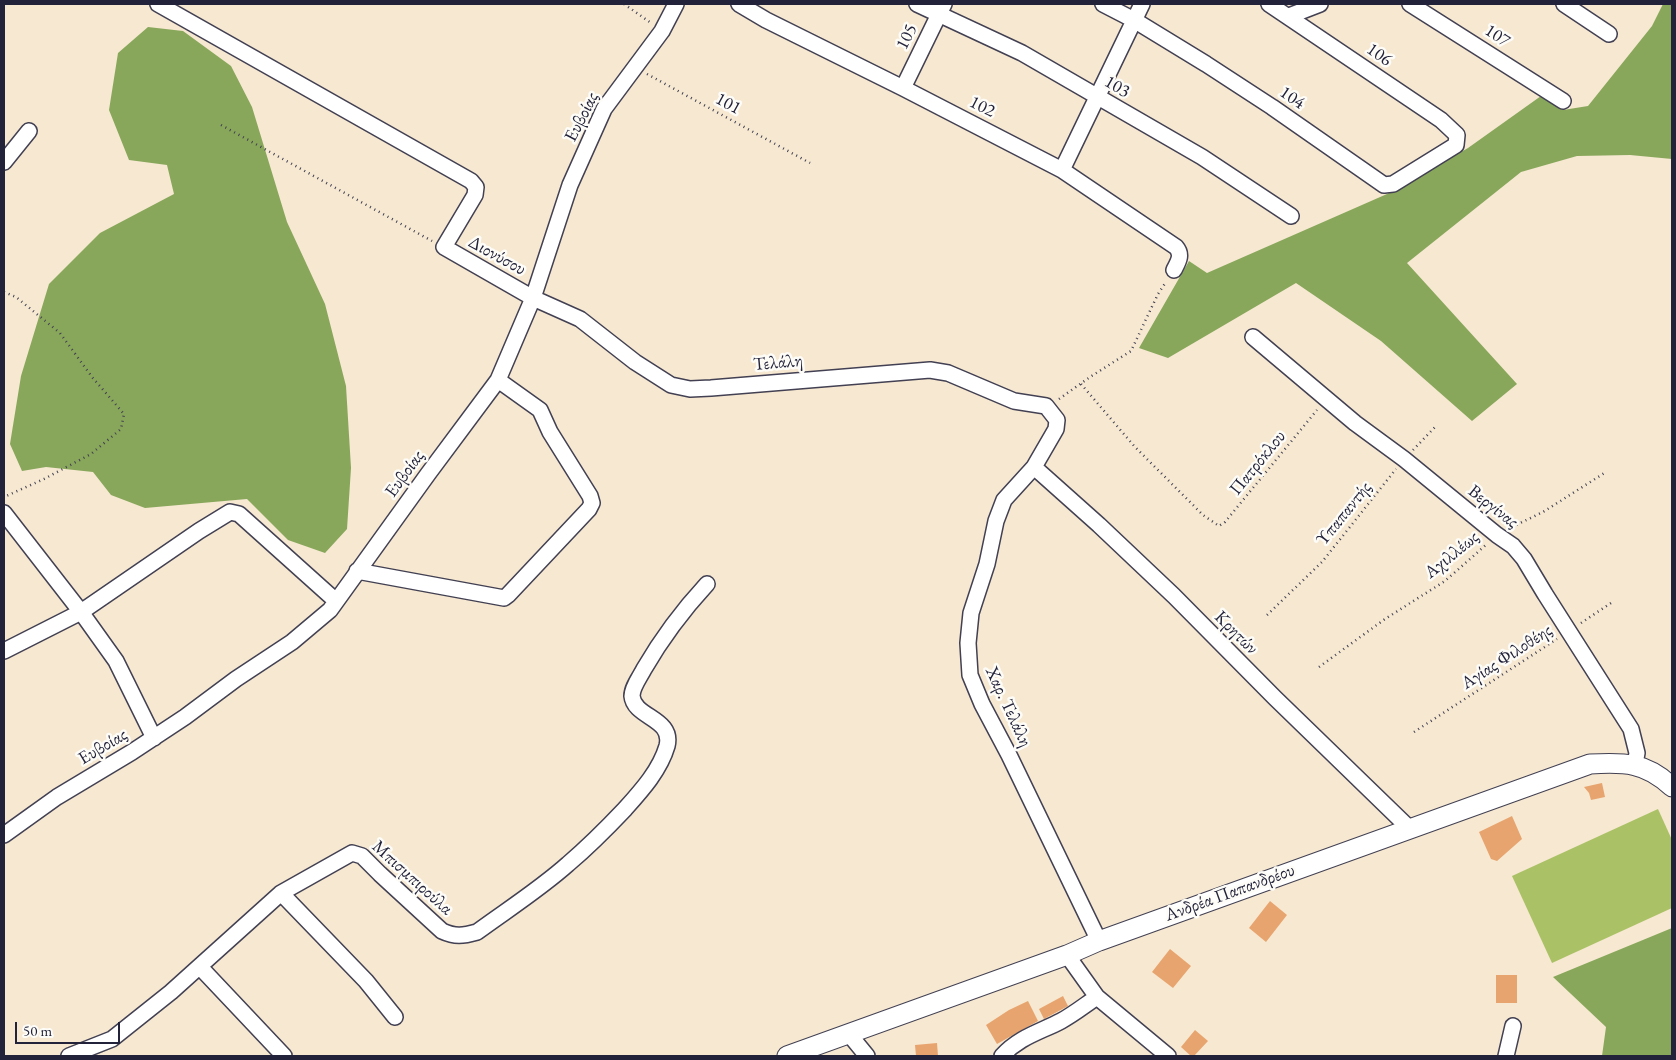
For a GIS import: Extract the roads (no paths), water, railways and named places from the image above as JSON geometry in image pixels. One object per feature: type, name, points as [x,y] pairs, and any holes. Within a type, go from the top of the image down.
[{"type":"main road","name":"Ανδρέα Παπανδρέου","points":[[787,1056],[811,1052],[849,1034],[1067,955],[1099,941],[1590,764],[1614,762],[1635,764],[1652,772],[1672,787]]},
{"type":"street","name":"Διονύσου","points":[[158,4],[471,181],[476,187],[475,195],[444,248],[533,298]]},
{"type":"street","name":"Ευβοίας","points":[[4,835],[57,797],[154,738],[236,679],[292,642],[330,610],[498,380],[533,298],[570,185],[592,134],[604,109],[662,31],[676,4]]},
{"type":"street","name":"102","points":[[739,4],[766,20],[1062,170],[1176,247],[1180,257],[1174,270]]},
{"type":"street","name":"103","points":[[917,4],[942,9],[1022,53],[1202,157],[1291,216]]},
{"type":"street","name":"104","points":[[1103,4],[1134,20],[1206,64],[1272,107],[1384,186],[1393,184],[1456,145]]},
{"type":"street","points":[[1062,170],[1142,4]]},
{"type":"street","name":"106","points":[[1269,4],[1440,120],[1457,136],[1456,145]]},
{"type":"street","points":[[1289,16],[1320,4]]},
{"type":"street","name":"107","points":[[1410,4],[1563,101]]},
{"type":"street","points":[[1564,4],[1609,34]]},
{"type":"street","name":"105","points":[[903,88],[942,9]]},
{"type":"street","points":[[4,162],[29,131]]},
{"type":"street","name":"Τελάλη","points":[[533,298],[580,319],[654,375],[680,388],[711,388],[930,370],[948,372],[1014,401],[1046,406]]},
{"type":"street","name":"Βεργίνας","points":[[1253,337],[1355,423],[1404,459],[1513,546],[1524,559],[1631,729],[1637,753],[1635,764]]},
{"type":"street","points":[[357,571],[504,598],[589,509],[592,503],[590,496],[550,432],[540,410],[498,380]]},
{"type":"street","name":"Χαρ. Τελάλη","points":[[1046,406],[1057,420],[1057,426],[1034,467],[1004,500],[996,521],[987,564],[971,612],[968,643],[970,675],[982,704],[1009,755],[1099,941]]},
{"type":"street","name":"Κρητών","points":[[1034,467],[1174,596],[1275,698],[1409,828]]},
{"type":"street","points":[[4,650],[81,612],[199,531],[227,513],[233,512],[239,514],[336,601]]},
{"type":"street","points":[[4,513],[81,612],[116,661],[154,738]]},
{"type":"street","name":"Μπισμπιρούλα","points":[[69,1056],[87,1053],[126,1029],[200,967],[281,893],[349,854],[356,853],[362,856],[442,930],[454,936],[464,936],[477,932],[567,865],[608,828],[637,796],[655,772],[664,753],[668,736],[665,728],[643,712],[635,703],[632,696],[635,684],[653,652],[680,613],[707,584]]},
{"type":"street","points":[[281,893],[366,981],[395,1017]]},
{"type":"street","points":[[1067,955],[1097,997],[1168,1056]]},
{"type":"street","points":[[200,967],[284,1056]]},
{"type":"street","points":[[1002,1056],[1022,1038],[1063,1020],[1097,997]]},
{"type":"street","points":[[1506,1056],[1513,1026]]},
{"type":"street","points":[[849,1034],[867,1056]]}]
